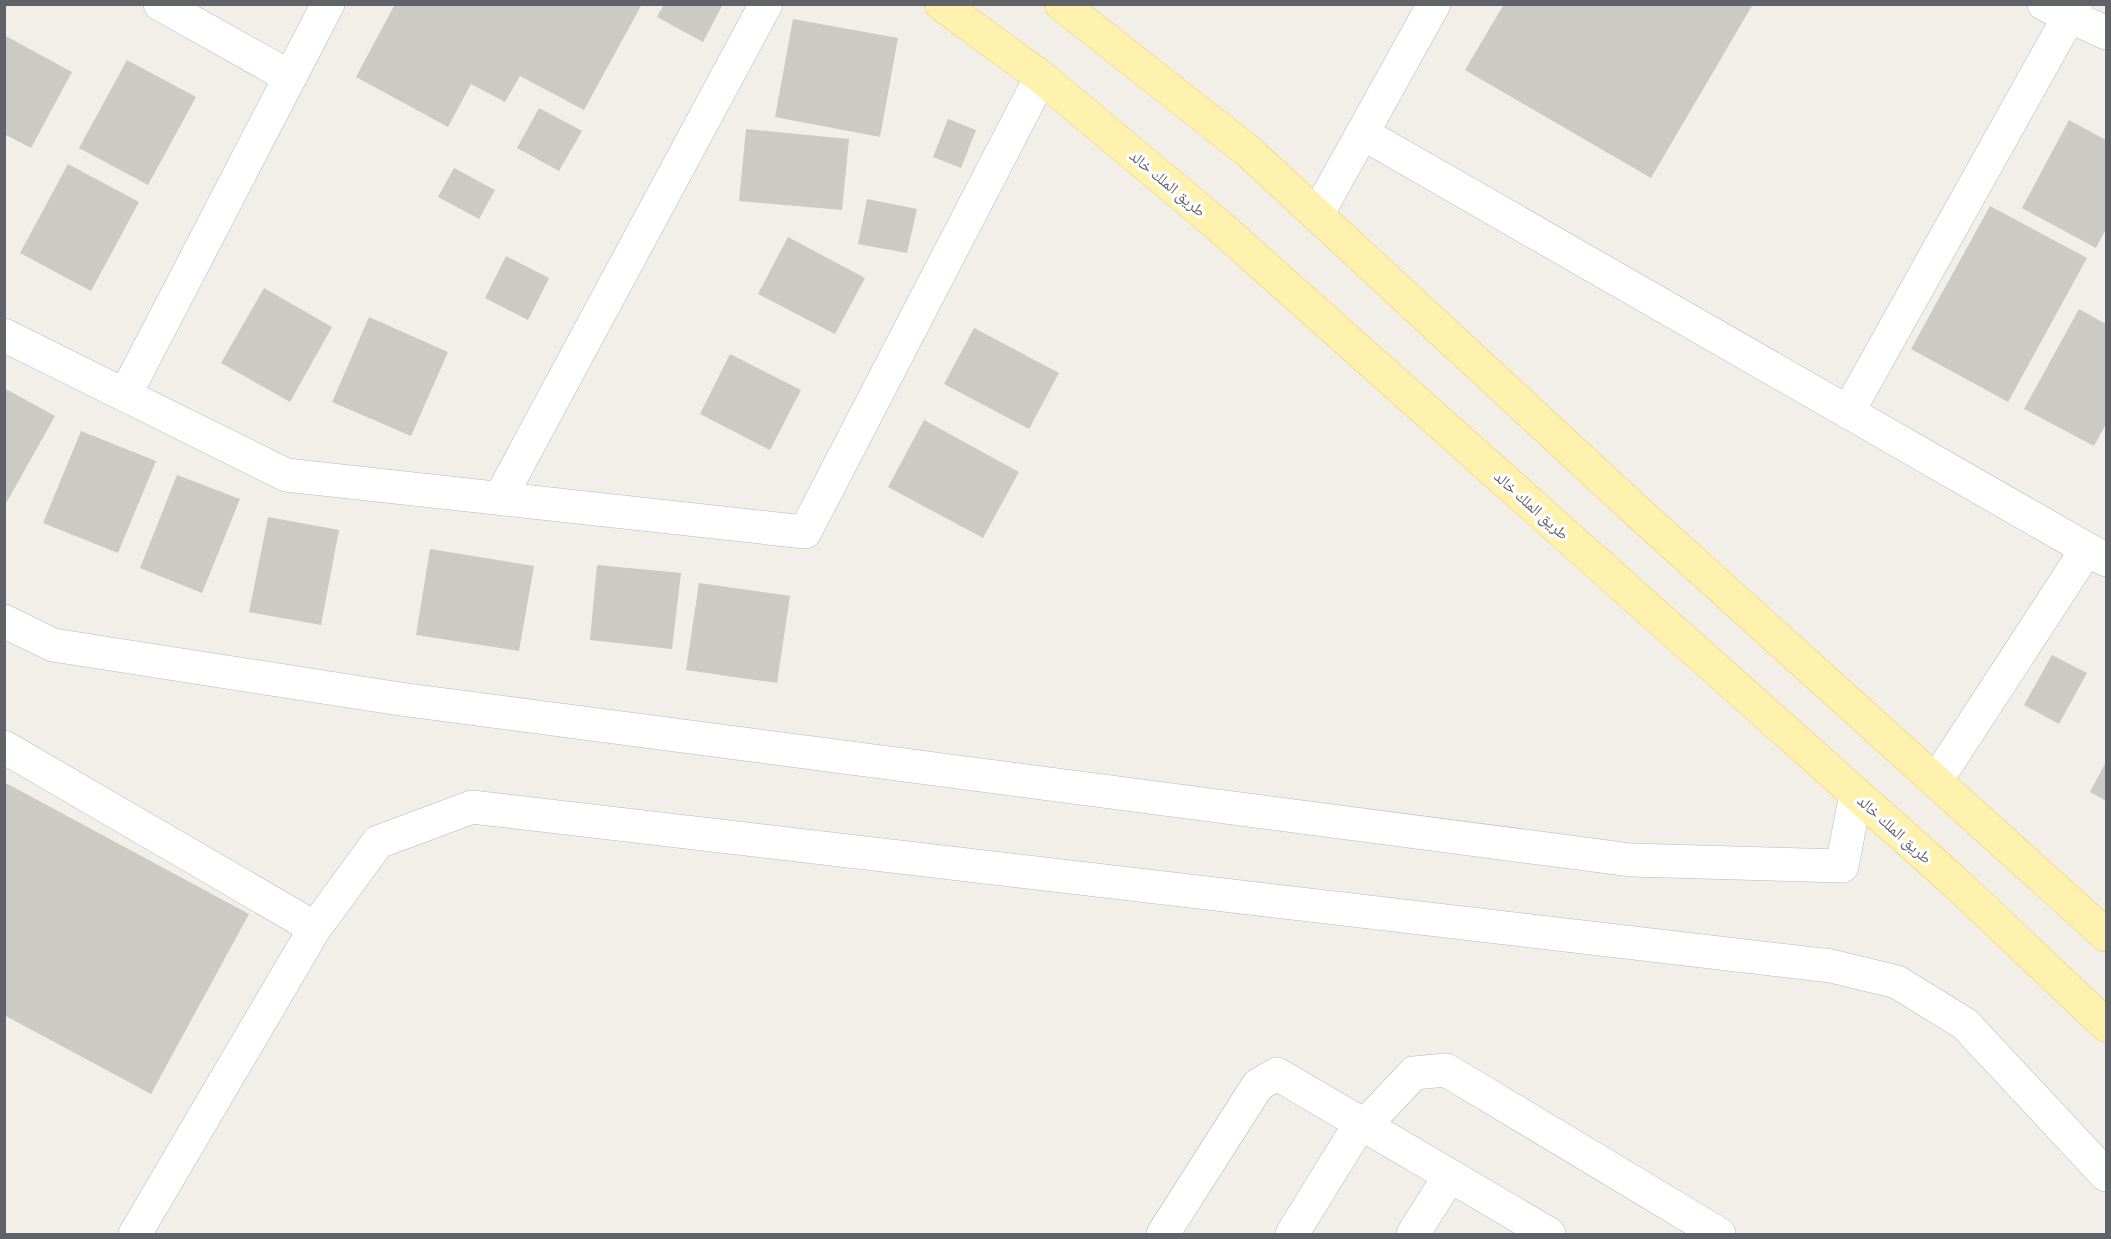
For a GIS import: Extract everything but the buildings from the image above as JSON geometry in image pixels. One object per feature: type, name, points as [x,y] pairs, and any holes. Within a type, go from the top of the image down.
[{"type":"main road","name":"طريق الملك خالد","points":[[941,4],[1041,77],[1218,225],[1956,884],[2106,1025]]},
{"type":"main road","points":[[1061,4],[1248,150],[1641,515],[2106,935]]},
{"type":"street","points":[[160,4],[290,77]]},
{"type":"street","points":[[125,395],[328,4]]},
{"type":"street","points":[[500,498],[766,4]]},
{"type":"street","points":[[1317,215],[1434,4]]},
{"type":"street","points":[[1848,412],[2064,8],[2106,33]]},
{"type":"street","points":[[4,335],[286,475],[805,532],[1041,77]]},
{"type":"street","points":[[1362,133],[2097,554],[1936,781]]},
{"type":"street","points":[[4,621],[53,645],[400,699],[1631,860],[1842,866],[1856,794]]},
{"type":"street","points":[[4,747],[315,928]]},
{"type":"street","points":[[135,1234],[315,928],[378,842],[472,807],[1831,966],[1897,982],[1965,1024],[2106,1175]]},
{"type":"street","points":[[1292,1234],[1362,1125],[1414,1073],[1446,1070],[1719,1234]]},
{"type":"street","points":[[1163,1234],[1258,1084],[1277,1074],[1549,1234]]},
{"type":"street","points":[[1413,1234],[1449,1177]]}]
